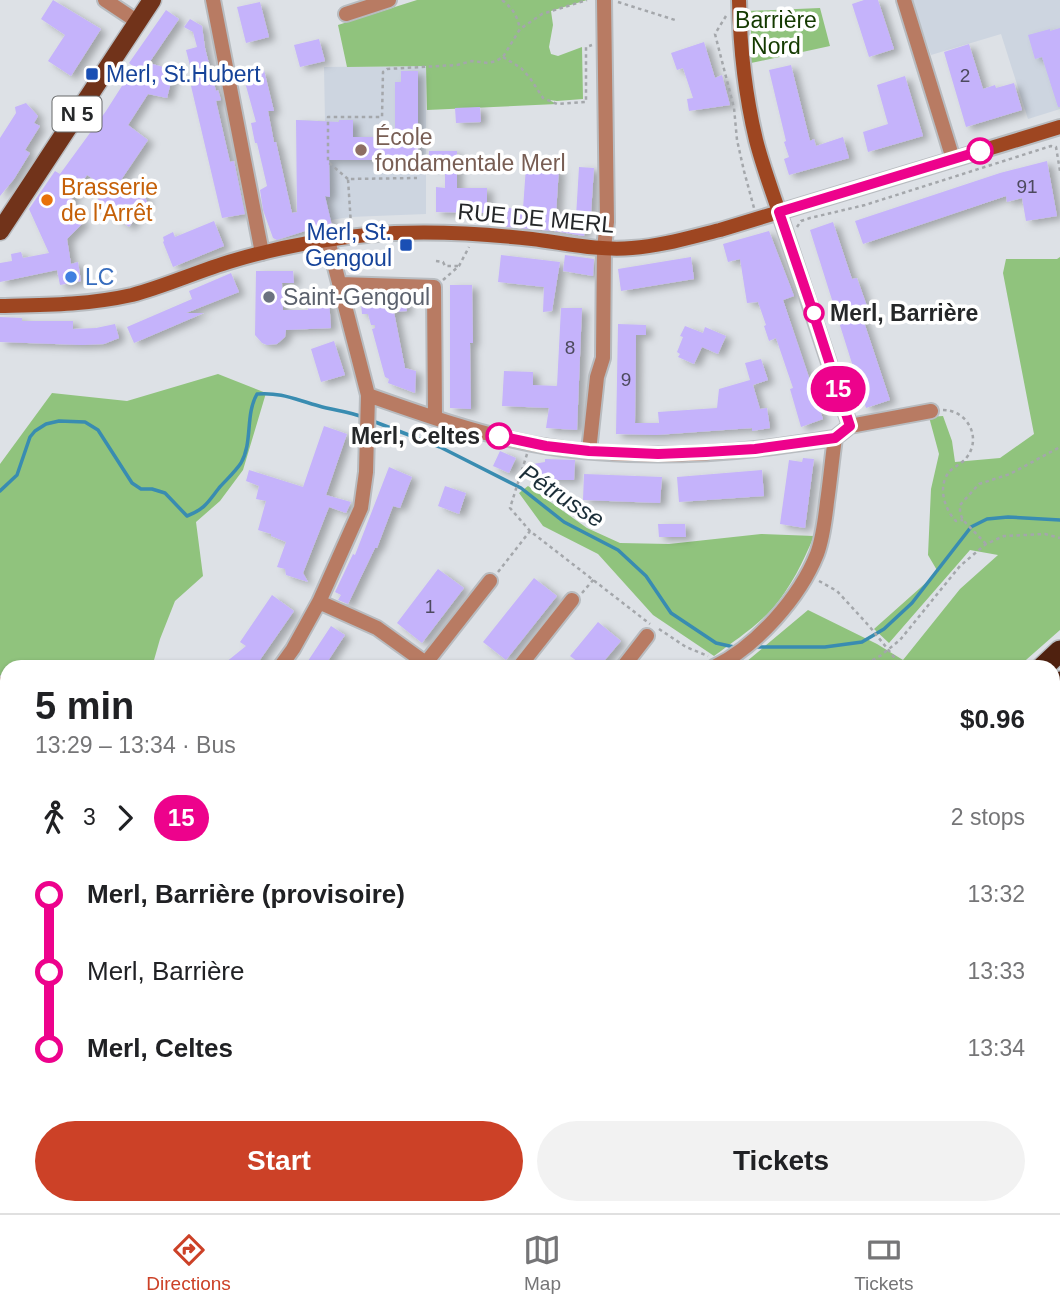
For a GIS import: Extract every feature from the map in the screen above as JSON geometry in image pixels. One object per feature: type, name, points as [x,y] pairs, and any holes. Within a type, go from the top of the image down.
[{"type":"main road","name":"N 5","points":[[0,231],[152,0]]},
{"type":"main road","points":[[734,4],[744,78],[756,138],[779,212]]},
{"type":"main road","name":"RUE DE MERL","points":[[0,306],[63,305],[131,295],[170,284],[230,261],[328,240],[361,236],[449,232],[604,248],[664,244],[720,230],[1060,127]]},
{"type":"street","points":[[105,0],[138,22]]},
{"type":"street","points":[[214,0],[262,253]]},
{"type":"street","points":[[345,14],[389,0]]},
{"type":"street","points":[[589,451],[597,377],[603,358],[604,248],[607,222],[604,0]]},
{"type":"street","points":[[904,0],[954,159]]},
{"type":"street","points":[[779,212],[850,426]]},
{"type":"street","points":[[285,660],[319,602],[361,508],[366,472],[368,395],[328,240]]},
{"type":"street","points":[[340,284],[433,287],[435,418]]},
{"type":"street","points":[[368,395],[452,424],[530,443],[589,451],[658,454],[755,449],[835,438],[850,426],[931,411]]},
{"type":"street","points":[[727,660],[760,634],[780,613],[807,575],[823,532],[835,438]]},
{"type":"street","points":[[432,660],[491,581]]},
{"type":"street","points":[[525,660],[572,600]]},
{"type":"street","points":[[319,602],[377,628],[421,660]]},
{"type":"street","points":[[628,660],[647,636]]},
{"type":"path","points":[[502,0],[512,8],[520,29]]},
{"type":"path","points":[[417,178],[348,179],[328,162],[328,117],[382,117],[383,72],[387,69],[496,61],[503,57],[520,29],[542,14],[587,0]]},
{"type":"path","points":[[611,0],[675,20]]},
{"type":"path","points":[[734,4],[715,34],[734,108],[737,140],[757,219]]},
{"type":"path","points":[[503,57],[521,68],[543,98],[557,104],[586,102],[586,47],[605,42]]},
{"type":"path","points":[[797,233],[798,225],[810,218],[865,205],[1051,146],[1056,147],[1060,171]]},
{"type":"path","points":[[348,179],[351,226],[360,226],[361,236]]},
{"type":"path","points":[[433,287],[459,266],[471,243],[472,234]]},
{"type":"path","points":[[333,258],[342,257],[344,264],[373,263]]},
{"type":"path","points":[[436,261],[443,261],[445,266],[459,266]]},
{"type":"path","points":[[931,411],[947,409],[962,415],[971,428],[973,443],[967,458],[948,473],[942,484],[943,495],[952,516],[956,521],[963,520]]},
{"type":"path","points":[[530,443],[510,508],[530,531],[650,624],[712,660]]},
{"type":"path","points":[[986,544],[963,520],[960,505],[979,484],[1010,474],[1060,447]]},
{"type":"path","points":[[491,581],[530,531]]},
{"type":"path","points":[[873,660],[889,651],[900,640],[960,566],[986,544],[1004,536],[1045,534],[1060,538]]},
{"type":"path","points":[[807,575],[837,592],[896,660]]},
{"type":"path","points":[[572,600],[578,598],[594,579]]},
{"type":"shaded area","points":[[912,0],[1060,0],[1060,109],[1028,119],[1001,34],[931,55]]},
{"type":"shaded area","name":"École fondamentale Merl","points":[[426,66],[426,214],[350,217],[331,220],[332,226],[308,232],[296,120],[325,121],[324,67]]},
{"type":"green space","points":[[417,0],[587,0],[551,11],[553,25],[549,47],[551,54],[558,56],[582,47],[583,99],[549,100],[557,104],[427,110],[426,66],[347,67],[338,25]]},
{"type":"green space","name":"Barrière Nord","points":[[820,8],[830,46],[751,63],[751,25],[747,11]]},
{"type":"green space","points":[[1060,257],[1060,630],[1026,660],[903,660],[960,589],[998,555],[970,550],[889,643],[874,629],[938,572],[928,555],[931,489],[939,454],[929,417],[943,416],[952,441],[955,462],[1000,458],[1034,434],[1003,273],[1006,259]]},
{"type":"green space","points":[[218,374],[266,393],[243,470],[220,501],[196,522],[203,576],[175,601],[154,660],[0,660],[0,464],[52,393],[127,401]]},
{"type":"green space","points":[[528,486],[587,528],[620,543],[669,544],[761,534],[814,536],[796,574],[773,608],[752,628],[714,656],[653,615],[598,554],[543,526],[519,493]]},
{"type":"green space","points":[[808,610],[903,660],[748,660]]},
{"type":"building","points":[[53,0],[101,29],[71,76],[48,61],[65,35],[41,19]]},
{"type":"building","points":[[864,0],[878,0],[894,49],[869,57],[852,4]]},
{"type":"building","points":[[260,2],[269,37],[246,43],[237,7]]},
{"type":"building","points":[[166,10],[179,19],[149,63],[174,70],[167,98],[148,94],[128,125],[148,140],[121,180],[144,194],[147,202],[129,227],[96,202],[107,188],[87,175],[71,200],[81,212],[77,215],[84,222],[67,239],[71,264],[78,262],[81,281],[60,285],[57,270],[0,282],[0,263],[12,261],[11,254],[21,252],[23,258],[49,253],[29,209],[55,171],[60,174],[106,111],[134,67],[129,63]]},
{"type":"building","points":[[190,19],[202,26],[216,91],[218,90],[221,100],[216,101],[230,162],[234,161],[245,214],[222,218],[191,86],[195,85],[186,50],[197,47],[193,32],[184,27]]},
{"type":"building","points":[[1060,28],[1058,107],[1042,57],[1035,59],[1028,35]]},
{"type":"building","points":[[319,39],[325,61],[300,67],[294,45]]},
{"type":"building","points":[[704,42],[715,78],[722,75],[730,105],[689,111],[687,99],[693,98],[683,68],[677,70],[671,53]]},
{"type":"building","points":[[969,44],[983,89],[1014,83],[1022,110],[966,127],[944,52]]},
{"type":"building","points":[[791,65],[810,141],[814,139],[816,146],[843,137],[849,158],[789,175],[784,159],[789,157],[784,142],[786,141],[769,70]]},
{"type":"building","points":[[264,70],[274,111],[268,111],[274,142],[292,213],[297,212],[296,120],[353,120],[353,137],[395,137],[395,82],[401,82],[401,71],[418,71],[418,160],[329,160],[330,197],[325,196],[332,226],[277,240],[273,238],[263,210],[260,190],[267,186],[251,123],[256,122],[243,75]]},
{"type":"building","points":[[905,76],[923,136],[868,152],[863,132],[888,124],[877,85]]},
{"type":"building","points":[[26,103],[38,116],[34,123],[40,126],[25,150],[30,153],[0,196],[0,138],[16,113],[15,107]]},
{"type":"building","points":[[480,107],[481,122],[456,123],[455,108]]},
{"type":"building","points":[[429,151],[457,151],[457,188],[487,188],[487,213],[436,212],[436,187],[445,188],[445,166],[432,166],[432,163],[428,162]]},
{"type":"building","points":[[1047,161],[1057,216],[1026,221],[1022,198],[1007,202],[1006,196],[863,244],[855,221],[1000,173]]},
{"type":"building","points":[[526,166],[559,168],[556,214],[576,217],[579,167],[594,168],[591,214],[587,214],[584,236],[506,227],[508,208],[523,209]]},
{"type":"building","points":[[214,221],[224,246],[173,267],[163,237],[173,232],[175,237]]},
{"type":"building","points":[[833,222],[852,279],[857,278],[868,309],[860,310],[890,400],[866,408],[810,230]]},
{"type":"building","points":[[769,231],[794,296],[783,300],[823,419],[801,427],[790,389],[793,388],[776,338],[769,341],[758,302],[747,303],[740,259],[728,262],[723,244]]},
{"type":"building","points":[[501,255],[560,262],[552,311],[543,312],[544,287],[498,282]]},
{"type":"building","points":[[565,255],[594,259],[593,276],[563,271]]},
{"type":"building","points":[[691,257],[694,279],[621,291],[618,269]]},
{"type":"building","name":"Saint-Gengoul","points":[[256,271],[293,271],[294,283],[282,283],[283,310],[308,310],[308,300],[329,299],[331,328],[286,330],[285,337],[277,344],[262,343],[255,335]]},
{"type":"building","points":[[231,273],[239,292],[186,313],[204,313],[134,343],[127,327],[192,299],[189,291]]},
{"type":"building","points":[[450,285],[472,285],[471,409],[450,408]]},
{"type":"building","points":[[360,294],[405,296],[407,311],[394,312],[405,368],[416,371],[415,393],[388,383],[372,329],[375,325],[371,325],[368,314],[362,314]]},
{"type":"building","points":[[561,308],[582,308],[577,430],[546,428],[549,408],[502,406],[504,371],[533,372],[533,385],[557,386]]},
{"type":"building","points":[[0,317],[22,318],[22,321],[73,321],[73,329],[115,324],[119,338],[104,344],[82,345],[0,342]]},
{"type":"building","points":[[618,324],[646,325],[646,335],[636,335],[635,423],[659,423],[658,412],[717,408],[719,389],[750,380],[745,363],[761,359],[768,380],[753,385],[760,409],[767,408],[770,428],[656,435],[616,434]]},
{"type":"building","points":[[685,326],[703,333],[705,327],[726,336],[718,354],[702,347],[694,364],[678,357],[680,354],[677,352],[683,337],[680,336]]},
{"type":"building","points":[[334,341],[345,375],[321,382],[311,349]]},
{"type":"building","points":[[324,426],[347,434],[326,495],[351,502],[346,513],[329,507],[303,573],[308,582],[286,575],[285,569],[277,567],[286,542],[258,530],[266,501],[256,499],[259,486],[246,481],[249,470],[303,487]]},
{"type":"building","points":[[500,451],[516,458],[509,473],[493,466]]},
{"type":"building","points":[[803,458],[814,459],[805,528],[780,524],[789,460],[802,462]]},
{"type":"building","points":[[545,459],[575,460],[574,480],[535,480],[533,464],[545,462]]},
{"type":"building","points":[[389,467],[412,477],[400,508],[393,506],[377,548],[348,604],[338,600],[341,595],[335,592],[353,554],[355,555]]},
{"type":"building","points":[[762,470],[764,496],[679,502],[677,477]]},
{"type":"building","points":[[584,474],[662,477],[660,503],[583,500]]},
{"type":"building","points":[[445,486],[466,493],[459,514],[438,506]]},
{"type":"building","points":[[658,524],[685,524],[686,537],[659,537]]},
{"type":"building","points":[[438,569],[464,588],[422,643],[397,623]]},
{"type":"building","points":[[534,578],[557,596],[506,660],[483,642]]},
{"type":"building","points":[[272,595],[294,611],[260,660],[229,660],[246,646],[240,642]]},
{"type":"building","points":[[598,622],[621,641],[605,660],[575,660],[570,656]]},
{"type":"building","points":[[331,626],[345,635],[329,660],[309,660]]},
{"type":"waterway","name":"Pétrusse","points":[[0,491],[17,475],[30,437],[35,431],[46,424],[59,421],[85,422],[98,430],[132,483],[141,489],[165,493],[187,516],[206,505],[241,463],[257,394],[282,395],[363,417]]},
{"type":"waterway","name":"Pétrusse","points":[[370,420],[440,447],[521,488],[564,522],[618,550],[646,576],[671,613],[716,643],[734,647]]},
{"type":"waterway","name":"Pétrusse","points":[[752,647],[825,647],[862,642],[884,629],[912,603],[971,527],[987,519],[1008,517],[1060,520]]},
{"type":"bus line","name":"15","points":[[499,436],[561,448],[658,454],[755,449],[835,438],[850,426],[779,212],[980,151]]},
{"type":"place","name":"Merl, St.Hubert","points":[[92,74]]},
{"type":"place","name":"École fondamentale Merl","points":[[361,150]]},
{"type":"place","name":"Brasserie de l'Arrêt","points":[[47,200]]},
{"type":"place","name":"Merl, St. Gengoul","points":[[406,245]]},
{"type":"place","name":"LC","points":[[71,277]]},
{"type":"place","name":"Saint-Gengoul","points":[[269,297]]},
{"type":"place","name":"Merl, Barrière","points":[[814,313]]},
{"type":"place","name":"Merl, Celtes","points":[[499,436]]}]
